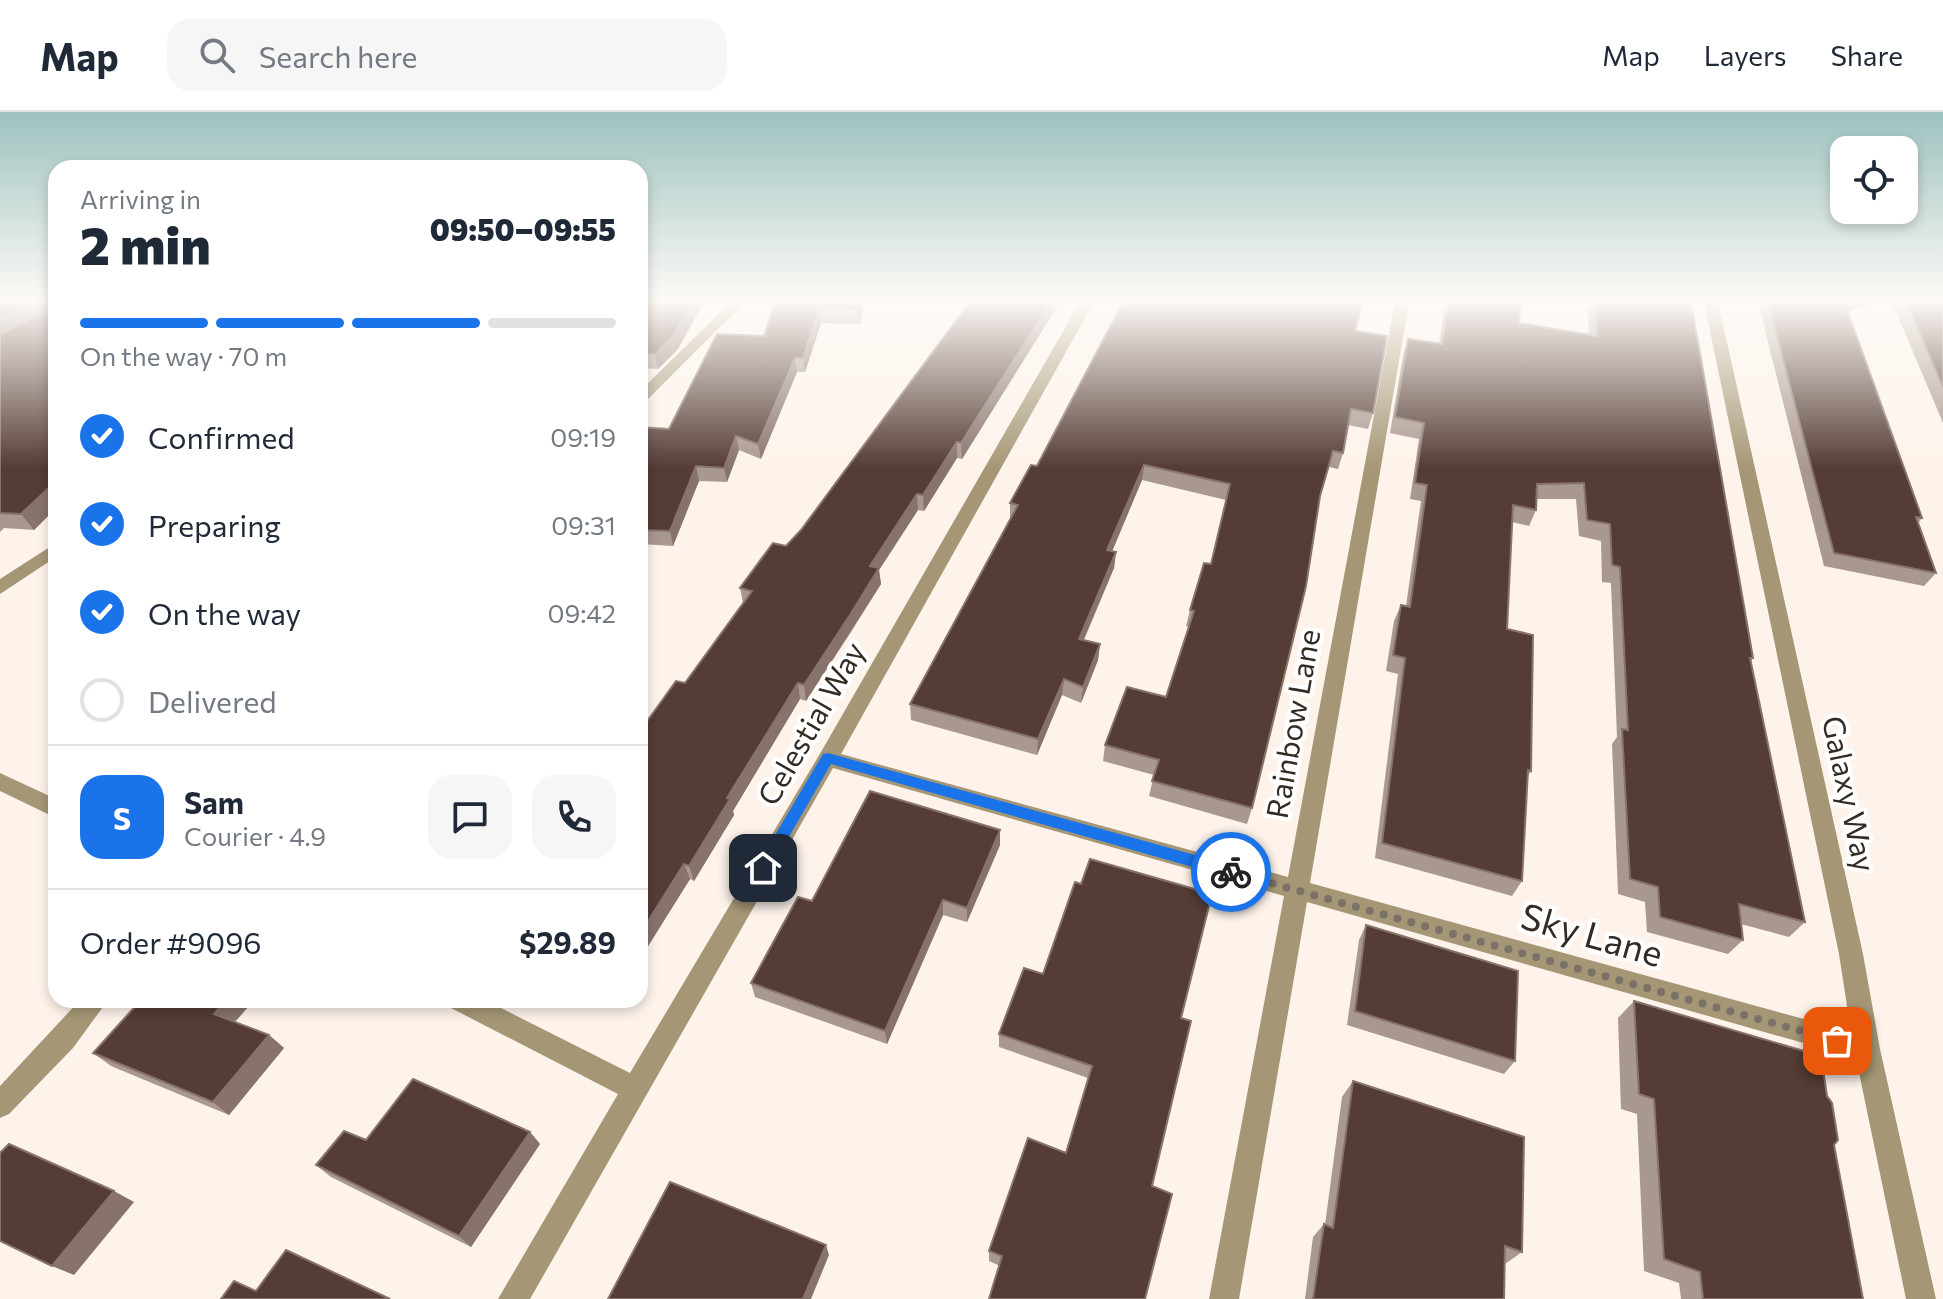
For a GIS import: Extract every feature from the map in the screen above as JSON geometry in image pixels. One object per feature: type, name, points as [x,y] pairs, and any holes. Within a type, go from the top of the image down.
[{"type":"street","points":[[648,391],[682,357]]},
{"type":"street","name":"Celestial Way","points":[[513,1299],[828,758],[1056,357]]},
{"type":"street","name":"Rainbow Lane","points":[[1224,1299],[1392,357]]},
{"type":"street","name":"Galaxy Way","points":[[1723,357],[1848,938],[1867,1049],[1921,1299]]},
{"type":"street","points":[[0,588],[48,555]]},
{"type":"street","name":"Sky Lane","points":[[828,758],[1867,1049]]},
{"type":"street","points":[[0,781],[48,805]]},
{"type":"street","points":[[0,1105],[89,1008]]},
{"type":"street","points":[[476,1008],[634,1089]]},
{"type":"building","points":[[0,357],[48,357],[48,489],[21,514],[0,513]]},
{"type":"building","points":[[705,357],[803,357],[795,358],[758,444],[736,436],[724,468],[696,466],[670,531],[648,530],[648,428],[669,429]]},
{"type":"building","points":[[929,357],[1016,357],[961,443],[957,442],[923,495],[917,494],[870,566],[879,568],[804,685],[798,683],[689,866],[684,864],[648,921],[648,720],[676,681],[685,683],[752,591],[740,588],[773,543],[786,546]]},
{"type":"building","points":[[1094,357],[1383,357],[1373,413],[1351,409],[1343,453],[1333,451],[1320,496],[1306,586],[1252,808],[1152,781],[1159,760],[1105,745],[1127,687],[1166,697],[1194,611],[1190,610],[1204,563],[1211,564],[1230,484],[1144,465],[1107,550],[1116,552],[1079,639],[1100,644],[1083,687],[1064,679],[1038,739],[910,704],[1018,505],[1010,503],[1031,465],[1037,466]]},
{"type":"building","points":[[1405,357],[1701,357],[1753,658],[1750,658],[1805,922],[1739,904],[1743,940],[1660,917],[1658,887],[1630,879],[1622,729],[1628,730],[1620,567],[1612,565],[1610,524],[1587,520],[1584,483],[1537,484],[1536,510],[1513,505],[1507,629],[1533,635],[1531,771],[1528,770],[1522,881],[1382,843],[1405,658],[1393,655],[1401,605],[1410,607],[1427,485],[1415,483],[1424,423],[1395,417]]},
{"type":"building","points":[[1783,357],[1864,357],[1922,518],[1916,517],[1936,573],[1834,553]]},
{"type":"building","points":[[1930,357],[1943,357],[1943,387]]},
{"type":"building","points":[[870,791],[1000,830],[967,908],[943,900],[885,1031],[751,983],[798,897],[812,901]]},
{"type":"building","points":[[1090,859],[1212,894],[1181,1018],[1191,1021],[1152,1186],[1172,1194],[1145,1299],[989,1299],[1002,1256],[989,1251],[1028,1138],[1066,1153],[1092,1066],[999,1034],[1024,968],[1043,974],[1075,882],[1081,884]]},
{"type":"building","points":[[1366,925],[1518,971],[1515,1061],[1355,1011]]},
{"type":"building","points":[[1634,1001],[1821,1056],[1827,1096],[1832,1103],[1838,1140],[1834,1145],[1863,1299],[1703,1299],[1700,1272],[1664,1259],[1654,1099],[1639,1094]]},
{"type":"building","points":[[134,1008],[219,1008],[214,1014],[269,1035],[213,1102],[93,1053]]},
{"type":"building","points":[[413,1079],[530,1132],[459,1236],[316,1165],[344,1131],[366,1140]]},
{"type":"building","points":[[1353,1081],[1524,1137],[1522,1252],[1505,1246],[1504,1299],[1313,1299],[1324,1224],[1333,1228]]},
{"type":"building","points":[[9,1144],[114,1191],[52,1266],[0,1241],[0,1153]]},
{"type":"building","points":[[670,1182],[826,1245],[803,1299],[608,1299]]},
{"type":"building","points":[[286,1250],[390,1299],[221,1299],[234,1281],[256,1291]]},
{"type":"way so far","points":[[1231,872],[1837,1041]]},
{"type":"route","points":[[763,868],[828,758],[1231,872]]}]
